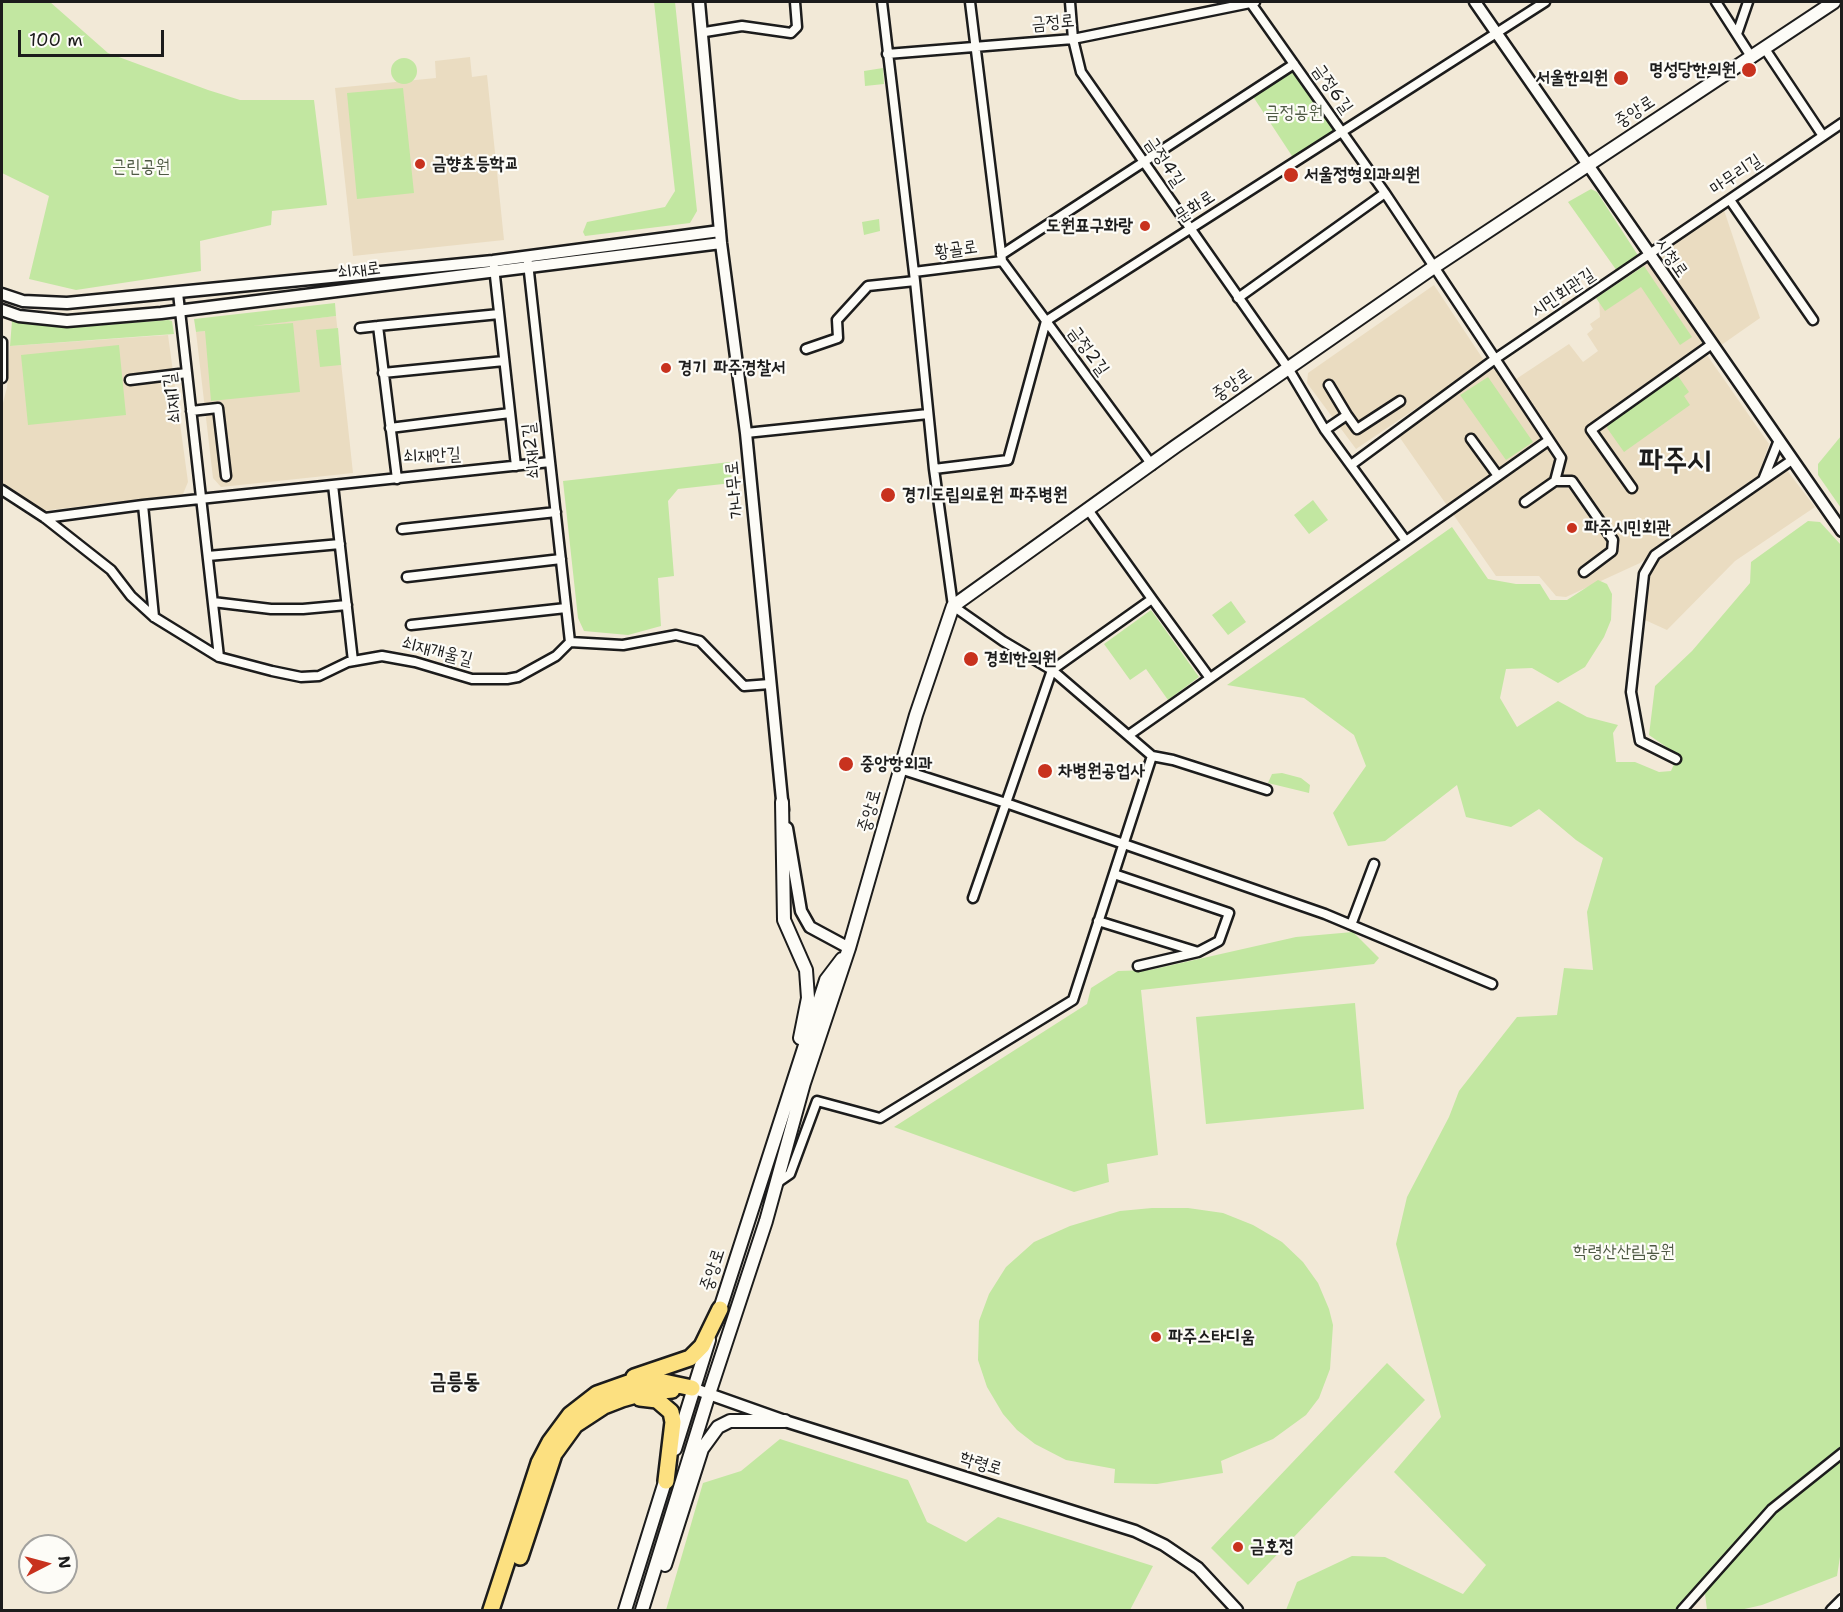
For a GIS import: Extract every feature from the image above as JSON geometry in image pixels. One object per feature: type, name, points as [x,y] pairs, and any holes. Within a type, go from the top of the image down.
[{"type":"highway","points":[[502,1611],[554,1454],[564,1438],[586,1416],[651,1370],[690,1358],[702,1346],[720,1309]]},
{"type":"highway","points":[[491,1611],[539,1463],[550,1442],[570,1415],[582,1404],[620,1392],[643,1393],[692,1388]]},
{"type":"highway","points":[[620,1392],[657,1400],[670,1412],[673,1422],[666,1481]]},
{"type":"main road","name":"중앙로","points":[[644,1607],[709,1394],[777,1184],[804,1083],[849,948],[900,769],[953,606],[1434,267],[1834,2]]},
{"type":"main road","points":[[782,802],[784,920],[807,970],[808,998],[789,1094]]},
{"type":"main road","name":"중앙로","points":[[625,1611],[666,1481],[692,1388],[720,1309],[826,980],[849,948]]},
{"type":"main road","points":[[644,1607],[658,1583],[702,1449],[709,1437],[718,1426],[730,1421],[785,1421]]},
{"type":"street","name":"가나무로","points":[[699,2],[721,243],[746,433],[782,802],[801,911],[810,927],[849,948]]},
{"type":"street","points":[[705,32],[742,26],[791,33],[797,27],[795,2]]},
{"type":"street","points":[[882,2],[915,277],[934,469],[953,606],[1003,641],[1052,670],[1152,756],[1173,760],[1267,790]]},
{"type":"street","name":"금정2길","points":[[970,2],[1002,258],[1152,465]]},
{"type":"street","name":"금정4길","points":[[1070,2],[1073,39],[1081,72],[1189,230],[1288,368],[1325,430],[1406,541]]},
{"type":"street","name":"금정로","points":[[887,54],[975,45],[1073,39],[1252,2]]},
{"type":"street","name":"금정6길","points":[[1252,2],[1385,193],[1561,458],[1555,481]]},
{"type":"street","name":"시청로","points":[[1475,2],[1842,531]]},
{"type":"street","name":"문화로","points":[[1046,321],[1545,2]]},
{"type":"street","points":[[1716,2],[1752,58]]},
{"type":"street","points":[[1737,34],[1748,2]]},
{"type":"street","points":[[1766,49],[1823,136]]},
{"type":"street","points":[[1002,258],[1143,161],[1294,64]]},
{"type":"street","name":"마무리길","points":[[1649,255],[1842,123]]},
{"type":"street","points":[[1238,298],[1385,193]]},
{"type":"street","points":[[1730,200],[1813,321]]},
{"type":"street","points":[[2,294],[23,301],[57,304],[494,266],[720,231]]},
{"type":"street","points":[[528,261],[721,243]]},
{"type":"street","name":"시민회관길","points":[[1351,465],[1495,359],[1649,255]]},
{"type":"street","name":"황골로","points":[[806,349],[838,338],[837,320],[868,286],[1002,258]]},
{"type":"street","name":"쇠재2길","points":[[528,261],[570,642]]},
{"type":"street","points":[[494,266],[516,466]]},
{"type":"street","name":"쇠재로","points":[[2,310],[19,316],[67,321],[180,311],[494,266]]},
{"type":"street","name":"쇠재1길","points":[[178,293],[219,657]]},
{"type":"street","points":[[360,328],[499,314]]},
{"type":"street","points":[[934,469],[1008,460],[1046,321]]},
{"type":"street","name":"쇠재안길","points":[[378,326],[397,478],[550,462]]},
{"type":"street","points":[[2,342],[2,378]]},
{"type":"street","points":[[1632,488],[1591,430],[1712,344]]},
{"type":"street","points":[[383,373],[504,361]]},
{"type":"street","points":[[130,380],[187,374]]},
{"type":"street","points":[[1329,385],[1357,429],[1400,400]]},
{"type":"street","points":[[191,411],[218,408],[226,476]]},
{"type":"street","name":"쇠재안길","points":[[390,428],[510,413]]},
{"type":"street","points":[[746,433],[928,414]]},
{"type":"street","points":[[1325,430],[1347,415]]},
{"type":"street","points":[[1471,439],[1498,476]]},
{"type":"street","points":[[1129,735],[1549,440]]},
{"type":"street","points":[[1763,480],[1779,441]]},
{"type":"street","points":[[1676,759],[1640,741],[1631,692],[1644,574],[1655,555],[1792,460]]},
{"type":"street","points":[[45,518],[397,478]]},
{"type":"street","points":[[1525,502],[1555,481],[1572,481],[1613,540],[1612,551],[1584,572]]},
{"type":"street","points":[[333,485],[353,662]]},
{"type":"street","name":"쇠재개울길","points":[[2,490],[45,518],[111,570],[131,597],[154,617],[219,657],[301,677],[319,676],[353,662],[381,656],[415,662],[472,679],[507,679],[518,677],[556,656],[570,642]]},
{"type":"street","points":[[144,505],[154,617]]},
{"type":"street","points":[[1089,511],[1209,677]]},
{"type":"street","points":[[402,529],[555,512]]},
{"type":"street","points":[[208,556],[340,544]]},
{"type":"street","points":[[407,577],[561,559]]},
{"type":"street","points":[[973,898],[1052,670],[1152,599]]},
{"type":"street","points":[[213,602],[271,609],[303,609],[346,604]]},
{"type":"street","points":[[411,625],[566,608]]},
{"type":"street","points":[[570,642],[623,645],[676,635],[692,638],[700,641],[744,686],[770,684]]},
{"type":"street","points":[[777,1184],[790,1174],[817,1101],[880,1118],[1073,1000],[1152,756]]},
{"type":"street","points":[[900,769],[1006,803],[1351,925],[1492,984]]},
{"type":"street","points":[[1351,925],[1374,864]]},
{"type":"street","points":[[1114,874],[1229,913],[1219,940],[1198,952],[1138,966]]},
{"type":"street","points":[[1098,921],[1198,952]]},
{"type":"street","name":"학령로","points":[[692,1388],[785,1421],[1135,1531],[1164,1545],[1198,1568],[1237,1611]]},
{"type":"street","points":[[1683,1611],[1772,1509],[1840,1457]]},
{"type":"street","points":[[1832,1611],[1842,1599]]},
{"type":"shaded area","name":"금향초등학교","points":[[470,57],[472,77],[487,75],[504,240],[353,256],[335,88],[436,78],[435,61]]},
{"type":"shaded area","points":[[1724,210],[1760,318],[1707,355],[1769,444],[1758,477],[1640,563],[1566,597],[1556,596],[1539,576],[1496,576],[1398,435],[1495,367],[1507,385],[1569,344],[1583,362],[1598,351],[1587,334],[1593,329],[1590,324],[1600,317],[1599,297]]},
{"type":"shaded area","points":[[1434,285],[1485,362],[1356,449],[1307,383],[1308,373]]},
{"type":"shaded area","points":[[336,316],[353,473],[221,487],[213,478],[196,332]]},
{"type":"shaded area","points":[[168,335],[188,482],[183,494],[42,511],[2,486],[2,407],[7,387],[10,346]]},
{"type":"shaded area","points":[[1786,469],[1815,507],[1735,561],[1667,630],[1645,620],[1648,580],[1658,560]]},
{"type":"green space","name":"근린공원","points":[[2,2],[50,2],[108,53],[208,90],[240,100],[314,100],[327,205],[272,211],[271,225],[200,241],[201,271],[76,290],[29,279],[49,196],[2,173]]},
{"type":"green space","points":[[654,2],[675,2],[697,211],[690,223],[585,236],[583,232],[587,222],[665,207],[675,191]]},
{"type":"green space","points":[[404,58],[413,62],[417,71],[413,80],[404,84],[395,80],[391,71],[395,62]]},
{"type":"green space","name":"금정공원","points":[[1293,67],[1336,131],[1294,159],[1252,95]]},
{"type":"green space","points":[[883,68],[884,84],[865,86],[864,71]]},
{"type":"green space","points":[[403,88],[414,193],[357,199],[347,93]]},
{"type":"green space","points":[[1591,189],[1597,192],[1639,257],[1617,271],[1568,202]]},
{"type":"green space","points":[[879,219],[880,231],[864,235],[862,222]]},
{"type":"green space","points":[[1644,266],[1692,337],[1680,345],[1641,287],[1605,311],[1596,298]]},
{"type":"green space","points":[[335,303],[336,316],[253,326],[293,323],[300,392],[211,401],[205,331],[196,332],[194,319]]},
{"type":"green space","points":[[12,321],[81,327],[172,321],[174,334],[10,346]]},
{"type":"green space","points":[[338,328],[341,365],[320,367],[316,330]]},
{"type":"green space","points":[[119,345],[126,415],[28,425],[21,355]]},
{"type":"green space","points":[[1676,373],[1689,392],[1684,396],[1690,405],[1624,452],[1607,428],[1609,421]]},
{"type":"green space","points":[[1488,377],[1533,442],[1506,460],[1460,395]]},
{"type":"green space","points":[[1841,436],[1841,508],[1818,475],[1818,464]]},
{"type":"green space","points":[[730,462],[732,483],[678,489],[668,501],[674,576],[658,578],[661,626],[628,635],[584,631],[578,618],[563,481]]},
{"type":"green space","points":[[1313,500],[1328,520],[1309,534],[1294,515]]},
{"type":"green space","name":"학령산산림공원","points":[[1808,521],[1820,522],[1841,545],[1842,1544],[1837,1576],[1762,1605],[1740,1610],[1707,1610],[1705,1594],[1684,1610],[1286,1610],[1297,1582],[1352,1556],[1385,1557],[1463,1594],[1486,1565],[1394,1472],[1441,1417],[1396,1244],[1407,1197],[1449,1117],[1459,1091],[1517,1017],[1557,1015],[1564,968],[1593,970],[1587,912],[1603,858],[1576,840],[1539,809],[1511,827],[1466,817],[1457,785],[1385,841],[1348,846],[1333,813],[1366,766],[1354,735],[1304,698],[1227,685],[1452,527],[1488,579],[1516,584],[1540,584],[1550,600],[1567,600],[1598,580],[1607,584],[1612,594],[1611,620],[1604,637],[1585,667],[1558,683],[1532,668],[1506,669],[1500,698],[1517,727],[1558,701],[1587,717],[1618,725],[1613,733],[1616,762],[1635,762],[1659,772],[1671,771],[1678,755],[1649,735],[1655,686],[1692,651],[1750,583],[1751,562]]},
{"type":"green space","points":[[1231,601],[1246,622],[1228,635],[1212,615]]},
{"type":"green space","points":[[1151,610],[1199,677],[1168,700],[1146,669],[1130,680],[1104,644]]},
{"type":"green space","points":[[1282,773],[1301,778],[1310,785],[1309,793],[1268,783],[1272,774]]},
{"type":"green space","points":[[1353,932],[1379,958],[1374,964],[1141,990],[1158,1155],[1107,1164],[1109,1182],[1074,1192],[894,1127],[1087,1004],[1091,988],[1118,971],[1150,970],[1296,937]]},
{"type":"green space","points":[[1355,1003],[1364,1109],[1206,1124],[1196,1017]]},
{"type":"green space","name":"파주스타디움","points":[[1188,1208],[1223,1213],[1253,1225],[1282,1242],[1303,1262],[1318,1283],[1329,1309],[1333,1325],[1330,1369],[1319,1398],[1306,1415],[1273,1439],[1221,1461],[1223,1473],[1157,1484],[1114,1483],[1115,1469],[1066,1460],[1035,1444],[1017,1430],[1003,1414],[987,1387],[978,1360],[979,1321],[989,1294],[1006,1267],[1034,1242],[1070,1226],[1120,1211]]},
{"type":"green space","points":[[1387,1363],[1425,1400],[1248,1585],[1211,1548]]},
{"type":"green space","points":[[780,1439],[908,1480],[927,1522],[966,1542],[998,1517],[1153,1566],[1130,1610],[666,1610],[703,1483],[741,1471]]},
{"type":"place","name":"명성당한의원","points":[[1749,70]]},
{"type":"place","name":"서울한의원","points":[[1621,78]]},
{"type":"place","name":"금향초등학교","points":[[420,164]]},
{"type":"place","name":"서울정형외과의원","points":[[1291,175]]},
{"type":"place","name":"도원표구화랑","points":[[1145,226]]},
{"type":"place","name":"경기 파주경찰서","points":[[666,368]]},
{"type":"place","name":"경기도립의료원 파주병원","points":[[888,495]]},
{"type":"place","name":"파주시민회관","points":[[1572,528]]},
{"type":"place","name":"경희한의원","points":[[971,659]]},
{"type":"place","name":"중앙항외과","points":[[846,764]]},
{"type":"place","name":"차병원공업사","points":[[1045,771]]},
{"type":"place","name":"파주스타디움","points":[[1156,1337]]},
{"type":"place","name":"금호정","points":[[1238,1547]]},
{"type":"district","name":"파주시","points":[[1675,462]]},
{"type":"district","name":"금릉동","points":[[455,1383]]}]
